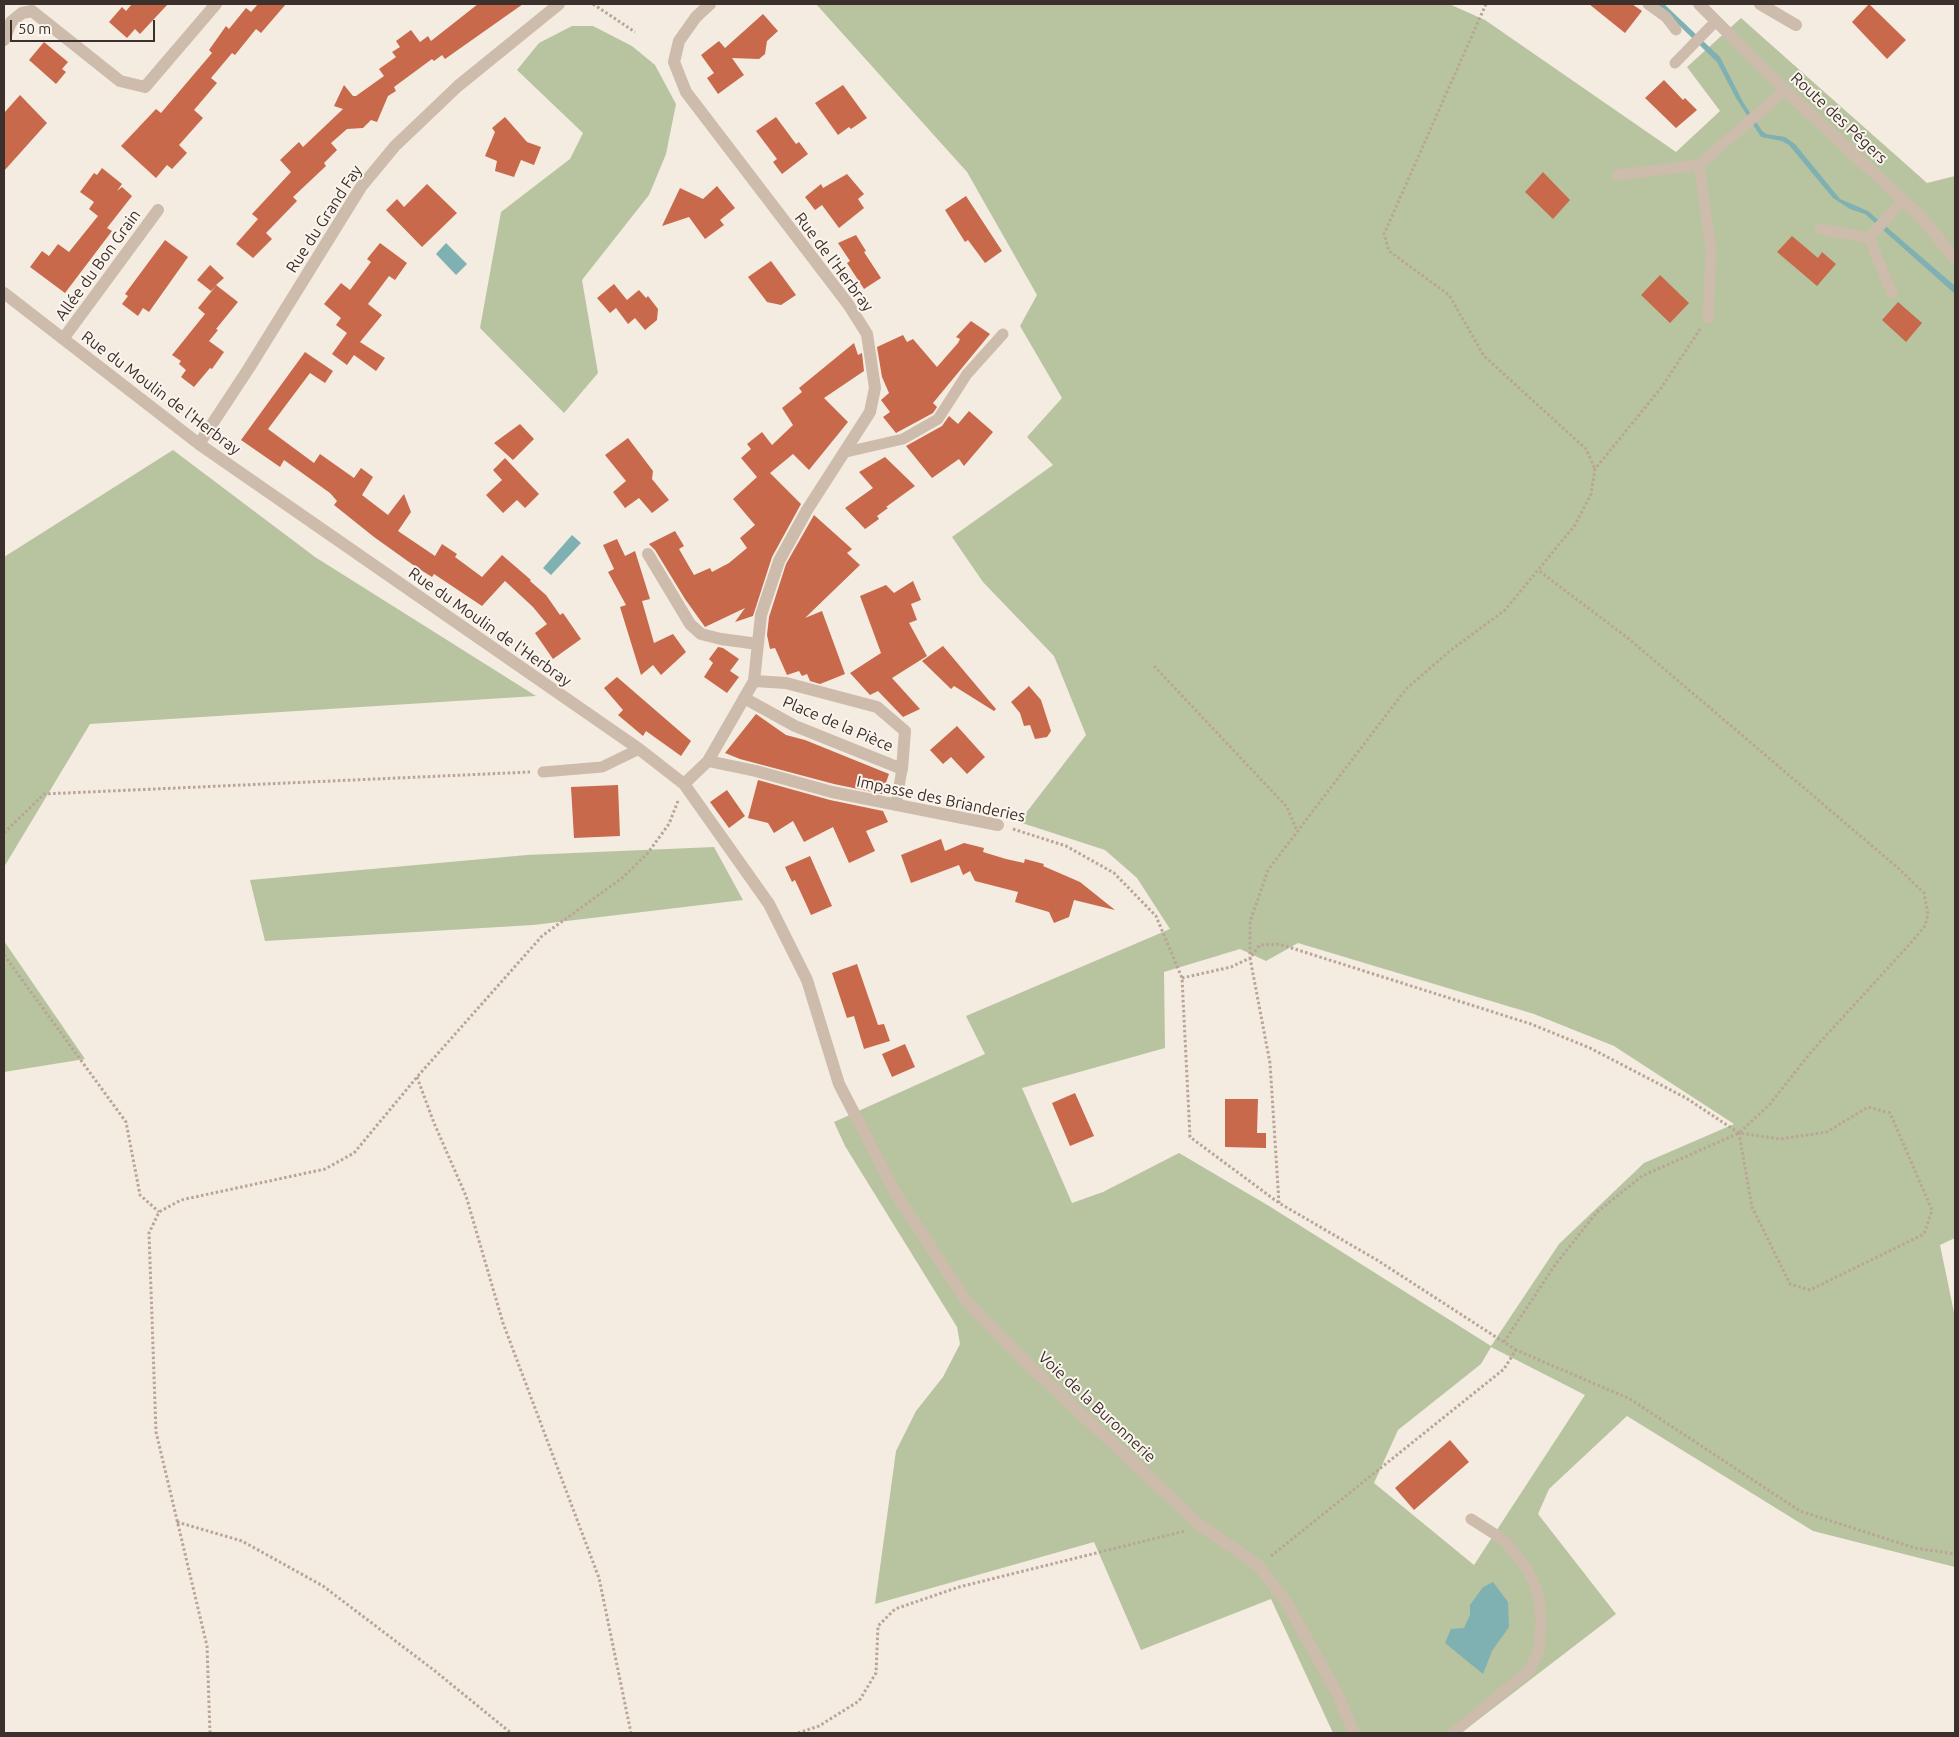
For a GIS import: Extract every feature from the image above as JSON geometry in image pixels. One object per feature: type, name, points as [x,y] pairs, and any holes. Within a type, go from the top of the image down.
[{"type":"street","points":[[4,40],[11,22],[22,12],[32,11],[120,81],[145,87],[216,4]]},
{"type":"street","name":"Rue du Grand Fay","points":[[199,444],[249,368],[361,187],[395,146],[458,86],[558,4]]},
{"type":"street","name":"Rue de l'Herbray","points":[[684,784],[708,761],[754,681],[761,615],[780,561],[807,510],[870,412],[875,388],[867,334],[848,304],[686,92],[674,62],[678,41],[696,16],[710,4]]},
{"type":"street","name":"Route des Pégers","points":[[1699,4],[1785,90],[1922,218],[1955,259]]},
{"type":"street","points":[[1760,4],[1796,24]]},
{"type":"street","name":"Allée du Bon Grain","points":[[63,339],[158,210]]},
{"type":"street","name":"Rue du Moulin de l'Herbray","points":[[4,293],[199,444],[639,749],[684,784],[769,904],[788,939],[807,980],[839,1084]]},
{"type":"street","points":[[648,554],[690,624],[701,634],[758,644]]},
{"type":"street","name":"Place de la Pièce","points":[[744,698],[794,726],[902,769],[905,731],[877,707],[786,683],[754,681]]},
{"type":"street","name":"Impasse des Brianderies","points":[[708,761],[756,771],[832,792],[998,824]]},
{"type":"street","name":"Voie de la Buronnerie","points":[[839,1084],[896,1194],[966,1302],[1038,1374],[1200,1525],[1259,1566],[1288,1605],[1338,1695],[1354,1733]]},
{"type":"lane","points":[[1648,4],[1666,17],[1676,30]]},
{"type":"lane","points":[[1675,63],[1716,21]]},
{"type":"lane","points":[[1617,175],[1699,165],[1785,90]]},
{"type":"lane","points":[[1699,165],[1711,250],[1708,318]]},
{"type":"lane","points":[[1869,238],[1902,200]]},
{"type":"lane","points":[[1820,229],[1869,238]]},
{"type":"lane","points":[[1869,238],[1892,294]]},
{"type":"lane","points":[[846,452],[903,439],[938,419],[967,374],[1003,334]]},
{"type":"lane","points":[[543,772],[602,767],[639,749]]},
{"type":"lane","points":[[896,805],[902,769]]},
{"type":"lane","points":[[1453,1733],[1530,1670],[1539,1650],[1542,1618],[1538,1594],[1528,1570],[1504,1540],[1471,1519]]},
{"type":"path","points":[[593,4],[635,32]]},
{"type":"path","points":[[1486,4],[1384,234],[1388,251],[1449,294],[1484,356],[1586,449],[1595,469]]},
{"type":"path","points":[[1708,318],[1661,388],[1595,469],[1591,494],[1575,525],[1505,610],[1451,650],[1406,689],[1268,870],[1250,922],[1250,958],[1270,1063],[1279,1203],[1377,1260],[1516,1350],[1630,1399],[1800,1512],[1914,1548],[1955,1554]]},
{"type":"path","points":[[1504,1342],[1555,1265],[1597,1212],[1642,1176],[1740,1133],[1770,1104],[1811,1052],[1925,926],[1928,914],[1924,893],[1898,868],[1629,639],[1538,570]]},
{"type":"path","points":[[1154,666],[1287,807],[1298,832]]},
{"type":"path","points":[[4,832],[44,794],[543,772]]},
{"type":"path","points":[[210,1733],[207,1646],[156,1432],[149,1233],[159,1212],[181,1200],[325,1170],[354,1153],[417,1077],[542,936],[622,878],[647,854],[669,824],[684,784]]},
{"type":"path","name":"Impasse des Brianderies","points":[[998,824],[1066,846],[1114,873],[1156,916],[1182,978],[1190,1137],[1279,1203]]},
{"type":"path","points":[[1182,978],[1231,967],[1250,958],[1260,945],[1279,944],[1531,1024],[1590,1048],[1669,1089],[1740,1133],[1780,1139],[1827,1132],[1868,1107],[1890,1113],[1932,1210],[1924,1234],[1810,1290],[1790,1284],[1752,1207],[1740,1133]]},
{"type":"path","points":[[4,955],[126,1122],[140,1195],[159,1212]]},
{"type":"path","points":[[417,1077],[434,1123],[466,1196],[503,1323],[599,1578],[631,1733]]},
{"type":"path","points":[[1259,1566],[1504,1369],[1516,1350]]},
{"type":"path","points":[[178,1522],[242,1541],[323,1586],[435,1671],[511,1733]]},
{"type":"path","points":[[798,1733],[819,1726],[859,1701],[876,1673],[878,1626],[895,1609],[959,1588],[1172,1535],[1200,1525]]},
{"type":"green space","points":[[816,4],[1449,4],[1485,20],[1676,152],[1720,111],[1687,67],[1741,18],[1927,183],[1955,176],[1955,1238],[1940,1245],[1955,1317],[1955,1567],[1813,1531],[1627,1416],[1549,1489],[1538,1514],[1616,1614],[1461,1733],[1333,1733],[1271,1599],[1141,1650],[1094,1542],[875,1604],[896,1451],[916,1411],[943,1377],[960,1344],[957,1327],[845,1146],[834,1122],[985,1054],[966,1016],[1170,929],[1137,878],[1105,850],[1019,822],[1086,735],[1054,656],[983,582],[952,537],[1053,465],[1027,437],[1062,398],[1020,326],[1037,295],[967,172]],"holes":[[[1298,943],[1534,1014],[1614,1046],[1734,1124],[1644,1163],[1559,1244],[1491,1346],[1269,1206],[1179,1153],[1103,1192],[1072,1203],[1022,1088],[1165,1048],[1164,972],[1240,949],[1266,961]],[[1491,1347],[1585,1395],[1474,1565],[1374,1483],[1398,1430],[1481,1364]]]},
{"type":"green space","points":[[572,26],[593,26],[632,46],[655,65],[676,104],[666,154],[649,195],[582,280],[598,373],[564,413],[480,328],[501,212],[570,159],[583,133],[517,70],[539,43]]},
{"type":"green space","points":[[173,450],[315,557],[536,696],[90,724],[4,867],[4,557]]},
{"type":"green space","points":[[714,847],[743,900],[533,925],[265,941],[250,880],[527,855]]},
{"type":"green space","points":[[4,941],[85,1059],[4,1072]]},
{"type":"water","points":[[1657,4],[1664,4],[1720,57],[1743,102],[1762,131],[1766,134],[1785,137],[1795,144],[1840,199],[1868,211],[1955,286],[1955,294],[1865,214],[1850,209],[1833,198],[1789,145],[1782,141],[1761,137],[1736,98],[1717,62]]},
{"type":"water","points":[[446,243],[467,264],[456,275],[436,254]]},
{"type":"water","points":[[572,535],[581,543],[551,575],[543,568]]},
{"type":"water","points":[[1493,1582],[1508,1602],[1509,1627],[1492,1651],[1483,1674],[1445,1643],[1451,1629],[1464,1628],[1470,1615],[1470,1605],[1483,1587]]},
{"type":"building","points":[[132,4],[168,4],[140,34],[135,29],[127,38],[109,22],[122,7],[126,11]]},
{"type":"building","points":[[258,4],[286,4],[261,33],[256,29],[235,55],[232,53],[211,78],[217,83],[194,110],[203,118],[179,145],[187,153],[172,169],[167,165],[156,178],[121,146],[156,109],[161,113],[212,53],[209,50],[226,26],[229,29],[246,8],[251,12]]},
{"type":"building","points":[[478,4],[523,4],[445,59],[442,55],[434,61],[432,59],[394,87],[396,91],[388,96],[377,122],[371,120],[363,128],[347,129],[331,143],[337,150],[324,163],[326,166],[293,197],[297,201],[266,233],[272,239],[253,258],[236,244],[258,219],[252,214],[291,172],[280,160],[299,142],[303,147],[343,109],[334,106],[344,85],[353,96],[356,96],[384,76],[379,69],[396,57],[392,52],[400,47],[396,41],[411,30],[420,42],[428,36],[431,41]]},
{"type":"building","points":[[1589,4],[1632,4],[1642,11],[1625,33]]},
{"type":"building","points":[[1869,4],[1906,40],[1887,59],[1852,22]]},
{"type":"building","points":[[763,14],[778,31],[767,41],[765,54],[759,59],[732,58],[744,75],[718,94],[707,78],[714,73],[701,55],[719,41],[725,48]]},
{"type":"building","points":[[44,42],[68,62],[62,69],[66,72],[56,84],[29,60]]},
{"type":"building","points":[[1664,80],[1683,100],[1685,98],[1697,110],[1676,128],[1645,98]]},
{"type":"building","points":[[843,85],[867,118],[838,135],[815,103]]},
{"type":"building","points":[[20,95],[47,123],[4,171],[4,113]]},
{"type":"building","points":[[505,117],[527,142],[541,147],[534,165],[521,160],[514,177],[495,171],[497,161],[485,156],[495,132],[492,128]]},
{"type":"building","points":[[776,117],[796,144],[799,142],[808,154],[782,174],[773,162],[777,159],[756,131]]},
{"type":"building","points":[[102,168],[122,184],[117,191],[122,187],[132,196],[107,228],[112,231],[65,293],[30,267],[42,251],[49,256],[58,244],[69,252],[98,216],[89,209],[94,202],[80,192],[94,173],[97,175]]},
{"type":"building","points":[[1543,172],[1570,200],[1553,219],[1525,192]]},
{"type":"building","points":[[847,174],[864,194],[858,199],[864,208],[839,228],[822,205],[815,210],[805,197],[821,184],[823,188]]},
{"type":"building","points":[[427,184],[457,213],[422,247],[386,210],[397,199],[404,207]]},
{"type":"building","points":[[717,186],[735,208],[720,220],[724,225],[705,239],[689,217],[662,226],[680,188],[703,199]]},
{"type":"building","points":[[966,196],[1002,251],[985,263],[968,240],[965,242],[945,210]]},
{"type":"building","points":[[856,235],[866,251],[864,252],[881,278],[864,289],[847,263],[850,261],[838,243]]},
{"type":"building","points":[[1792,236],[1818,258],[1822,252],[1836,264],[1817,286],[1777,252]]},
{"type":"building","points":[[165,240],[188,257],[149,312],[143,308],[138,316],[122,304],[128,296],[125,294]]},
{"type":"building","points":[[380,243],[407,263],[395,280],[389,276],[368,304],[382,315],[360,342],[385,358],[376,371],[354,355],[347,365],[332,354],[347,333],[336,325],[341,318],[324,304],[341,283],[350,290],[371,262],[367,259]]},
{"type":"building","points":[[771,261],[796,295],[781,305],[767,302],[748,277]]},
{"type":"building","points":[[210,265],[224,278],[216,285],[238,302],[216,329],[218,330],[209,341],[224,352],[212,369],[210,368],[194,387],[181,377],[186,370],[179,364],[181,361],[172,355],[205,314],[198,308],[216,286],[211,291],[197,280]]},
{"type":"building","points":[[1660,275],[1689,303],[1670,323],[1641,295]]},
{"type":"building","points":[[614,284],[627,300],[639,290],[646,298],[648,296],[658,309],[657,320],[645,330],[635,318],[628,324],[616,308],[610,313],[597,298]]},
{"type":"building","points":[[1898,302],[1922,323],[1906,342],[1882,320]]},
{"type":"building","points":[[971,321],[990,334],[933,403],[937,407],[933,413],[896,433],[883,417],[890,412],[881,400],[889,393],[882,377],[877,347],[903,335],[907,342],[913,339],[937,367],[958,343],[960,339],[956,337]]},
{"type":"building","points":[[854,343],[858,355],[862,353],[864,371],[824,398],[848,422],[809,470],[793,454],[770,473],[801,504],[772,557],[753,616],[735,622],[745,608],[705,627],[685,599],[655,550],[649,544],[675,531],[684,546],[679,549],[694,575],[710,568],[712,572],[729,563],[747,548],[740,538],[755,525],[733,499],[757,477],[741,458],[751,449],[747,444],[762,432],[772,445],[793,425],[782,408],[802,392],[799,388]]},
{"type":"building","points":[[305,352],[333,371],[325,383],[310,373],[268,429],[314,463],[320,454],[354,478],[361,468],[373,477],[362,495],[388,515],[404,494],[411,512],[398,531],[435,556],[442,544],[457,554],[455,557],[482,577],[502,555],[546,595],[560,615],[563,613],[581,639],[553,659],[535,633],[547,624],[533,607],[505,581],[482,606],[434,574],[432,577],[416,567],[374,537],[334,505],[337,501],[330,493],[284,460],[280,467],[241,440]]},
{"type":"building","points":[[969,411],[993,432],[964,466],[959,459],[932,478],[906,446],[942,426],[949,416],[958,424]]},
{"type":"building","points":[[520,424],[534,439],[513,460],[494,443]]},
{"type":"building","points":[[628,438],[653,471],[652,479],[669,500],[652,513],[639,498],[625,508],[613,492],[626,481],[605,455]]},
{"type":"building","points":[[885,457],[915,486],[886,507],[888,508],[877,516],[879,519],[865,529],[845,508],[873,488],[859,472]]},
{"type":"building","points":[[505,458],[539,494],[525,508],[517,500],[503,513],[486,495],[502,480],[493,470]]},
{"type":"building","points":[[814,515],[852,549],[847,553],[860,565],[805,618],[822,611],[845,674],[820,684],[810,681],[807,674],[802,676],[799,671],[787,675],[775,648],[770,649],[767,635],[769,617],[786,564]]},
{"type":"building","points":[[617,539],[625,556],[635,551],[650,599],[642,601],[654,643],[673,634],[686,652],[661,675],[653,665],[641,675],[620,607],[626,605],[608,572],[614,569],[603,545]]},
{"type":"building","points":[[913,581],[921,600],[911,604],[917,620],[909,623],[927,656],[892,678],[920,709],[903,717],[878,691],[870,695],[850,673],[881,653],[860,596],[886,585],[894,593]]},
{"type":"building","points":[[943,646],[996,709],[994,711],[954,686],[951,689],[922,661]]},
{"type":"building","points":[[718,647],[723,648],[739,659],[730,671],[739,677],[727,693],[704,677],[713,663],[709,659]]},
{"type":"building","points":[[617,677],[691,741],[681,756],[646,731],[643,736],[618,715],[623,710],[604,688]]},
{"type":"building","points":[[1029,686],[1041,700],[1051,731],[1047,737],[1035,739],[1030,725],[1024,726],[1020,713],[1011,702]]},
{"type":"building","points":[[756,714],[786,735],[805,740],[889,774],[882,794],[834,784],[740,759],[725,753]]},
{"type":"building","points":[[957,726],[985,757],[967,774],[951,757],[943,764],[930,750]]},
{"type":"building","points":[[758,780],[830,800],[883,811],[888,822],[866,831],[875,851],[849,863],[833,827],[804,842],[793,821],[774,833],[768,823],[748,818]]},
{"type":"building","points":[[618,785],[620,836],[574,838],[571,787]]},
{"type":"building","points":[[727,790],[745,816],[729,828],[710,802]]},
{"type":"building","points":[[941,839],[945,851],[964,843],[984,848],[983,852],[1006,859],[1024,863],[1025,859],[1044,864],[1043,866],[1080,882],[1115,910],[1074,900],[1069,917],[1054,923],[1049,912],[1015,902],[1018,892],[975,881],[970,871],[963,875],[959,865],[911,883],[901,855]]},
{"type":"building","points":[[810,856],[832,906],[811,915],[795,880],[792,882],[785,867]]},
{"type":"building","points":[[857,964],[878,1025],[884,1024],[890,1041],[864,1049],[854,1016],[847,1018],[832,973]]},
{"type":"building","points":[[905,1044],[915,1067],[892,1077],[882,1054]]},
{"type":"building","points":[[1075,1093],[1094,1136],[1070,1146],[1052,1103]]},
{"type":"building","points":[[1225,1099],[1258,1099],[1257,1133],[1266,1133],[1266,1148],[1225,1147]]},
{"type":"building","points":[[1450,1440],[1469,1462],[1414,1510],[1395,1488]]}]
